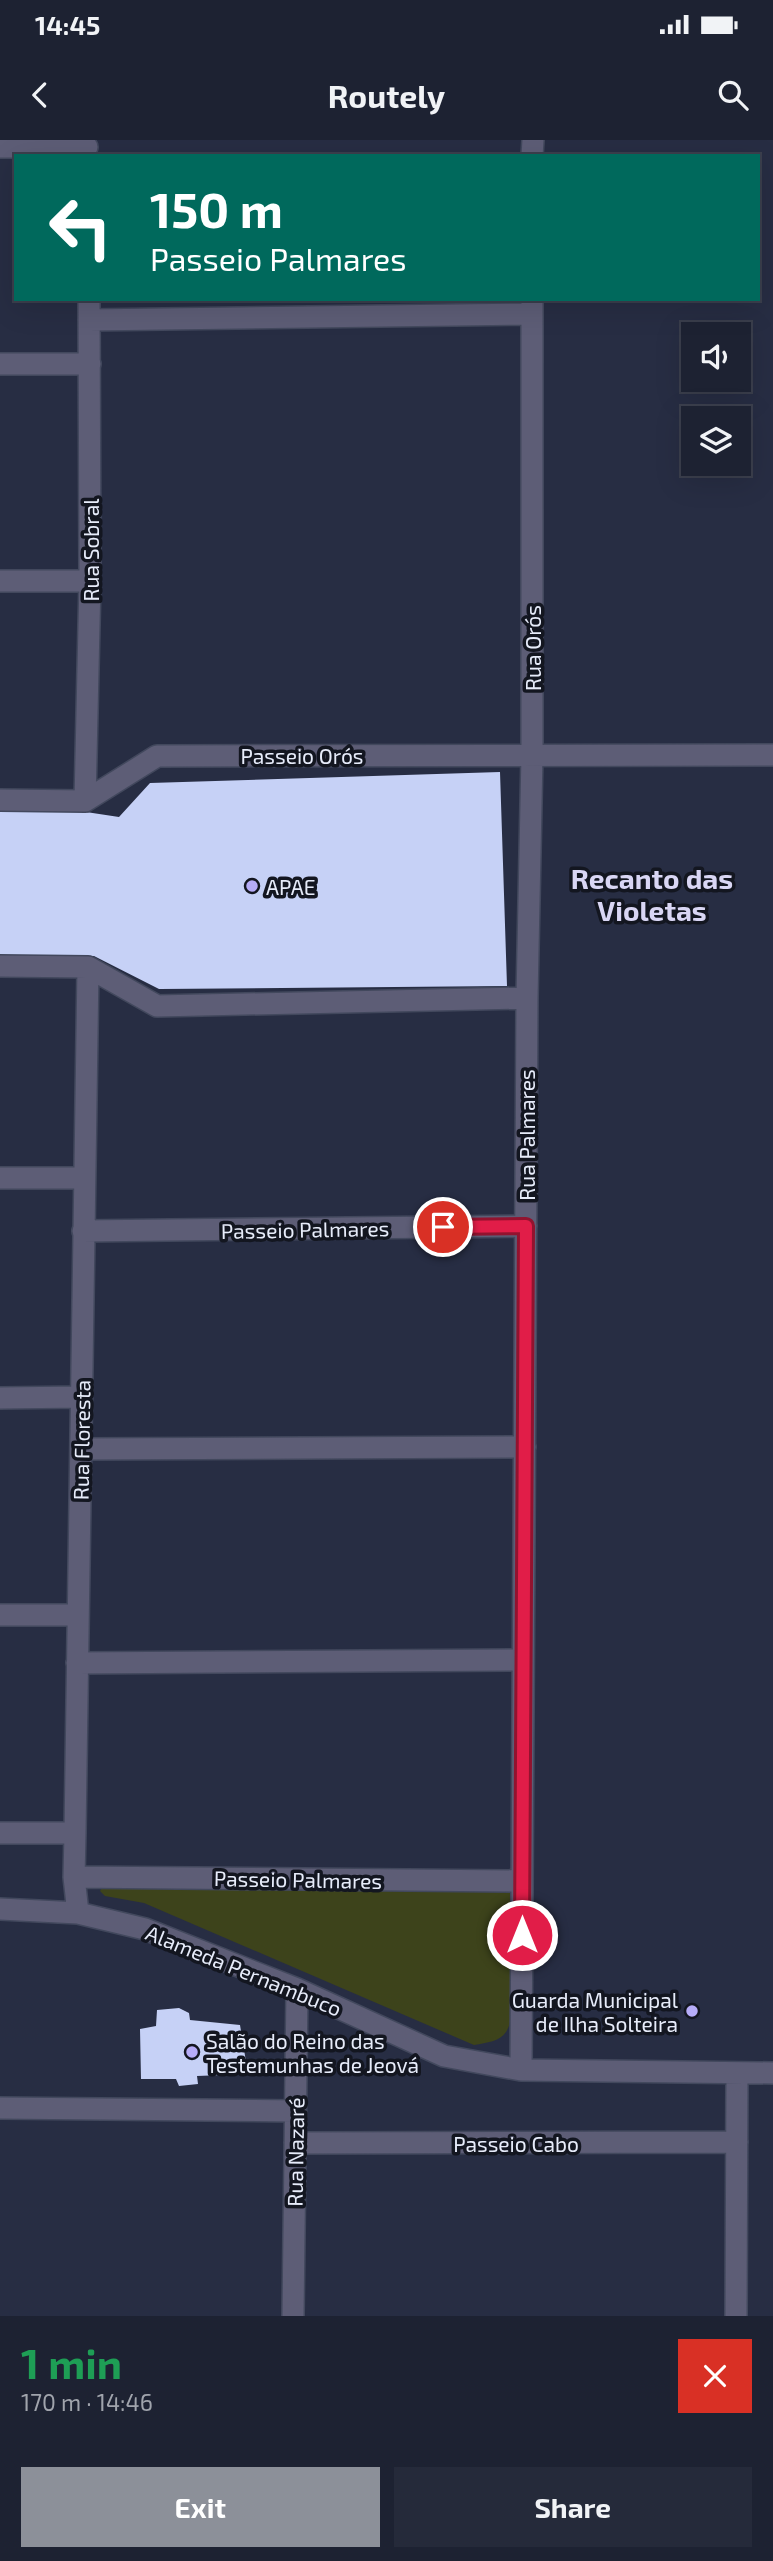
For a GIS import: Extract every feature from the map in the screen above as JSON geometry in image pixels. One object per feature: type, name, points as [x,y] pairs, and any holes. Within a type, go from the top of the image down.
[{"type":"street","points":[[0,147],[87,147]]},
{"type":"street","points":[[89,310],[532,307]]},
{"type":"street","name":"Rua Orós","points":[[527,998],[532,755],[532,307]]},
{"type":"street","name":"Rua Sobral","points":[[85,801],[90,581],[89,310]]},
{"type":"street","points":[[0,364],[90,364]]},
{"type":"street","points":[[0,581],[90,581]]},
{"type":"street","name":"Passeio Orós","points":[[85,801],[157,756],[773,755]]},
{"type":"street","points":[[0,800],[85,801]]},
{"type":"street","points":[[0,966],[88,967],[157,1006],[527,998]]},
{"type":"street","name":"Rua Floresta","points":[[78,1913],[74,1877],[88,967]]},
{"type":"street","name":"Rua Palmares","points":[[521,2070],[527,998]]},
{"type":"street","points":[[0,1178],[85,1178]]},
{"type":"street","name":"Passeio Palmares","points":[[83,1231],[526,1226]]},
{"type":"street","points":[[0,1398],[81,1397]]},
{"type":"street","points":[[80,1449],[525,1447]]},
{"type":"street","points":[[0,1615],[78,1615]]},
{"type":"street","points":[[77,1663],[523,1660]]},
{"type":"street","points":[[0,1833],[75,1833]]},
{"type":"street","name":"Passeio Palmares","points":[[74,1877],[522,1881]]},
{"type":"street","name":"Alameda Pernambuco","points":[[0,1909],[78,1913],[145,1929],[297,1989],[444,2056],[521,2070],[773,2073]]},
{"type":"street","name":"Rua Nazaré","points":[[293,2316],[297,1989]]},
{"type":"street","points":[[736,2316],[737,2073]]},
{"type":"street","points":[[0,2108],[295,2111]]},
{"type":"street","name":"Passeio Cabo","points":[[295,2143],[737,2142]]},
{"type":"green space","points":[[103,1886],[511,1890],[508,2028],[497,2039],[474,2045],[144,1903],[105,1896],[100,1891]]},
{"type":"building","name":"APAE","points":[[500,772],[507,986],[159,989],[94,956],[0,955],[0,812],[86,812],[119,817],[150,783]]},
{"type":"building","name":"Salão do Reino das Testemunhas de Jeová","points":[[179,2008],[189,2013],[190,2020],[240,2025],[248,2074],[197,2076],[198,2084],[179,2086],[176,2079],[141,2079],[140,2029],[156,2026],[157,2010]]},
{"type":"place","name":"APAE","points":[[252,886]]},
{"type":"place","name":"Guarda Municipal de Ilha Solteira","points":[[692,2011]]},
{"type":"place","name":"Salão do Reino das Testemunhas de Jeová","points":[[192,2052]]},
{"type":"district","name":"Recanto das Violetas","points":[[652,894]]},
{"type":"route","points":[[443,1227],[526,1226],[522,1935]]}]
